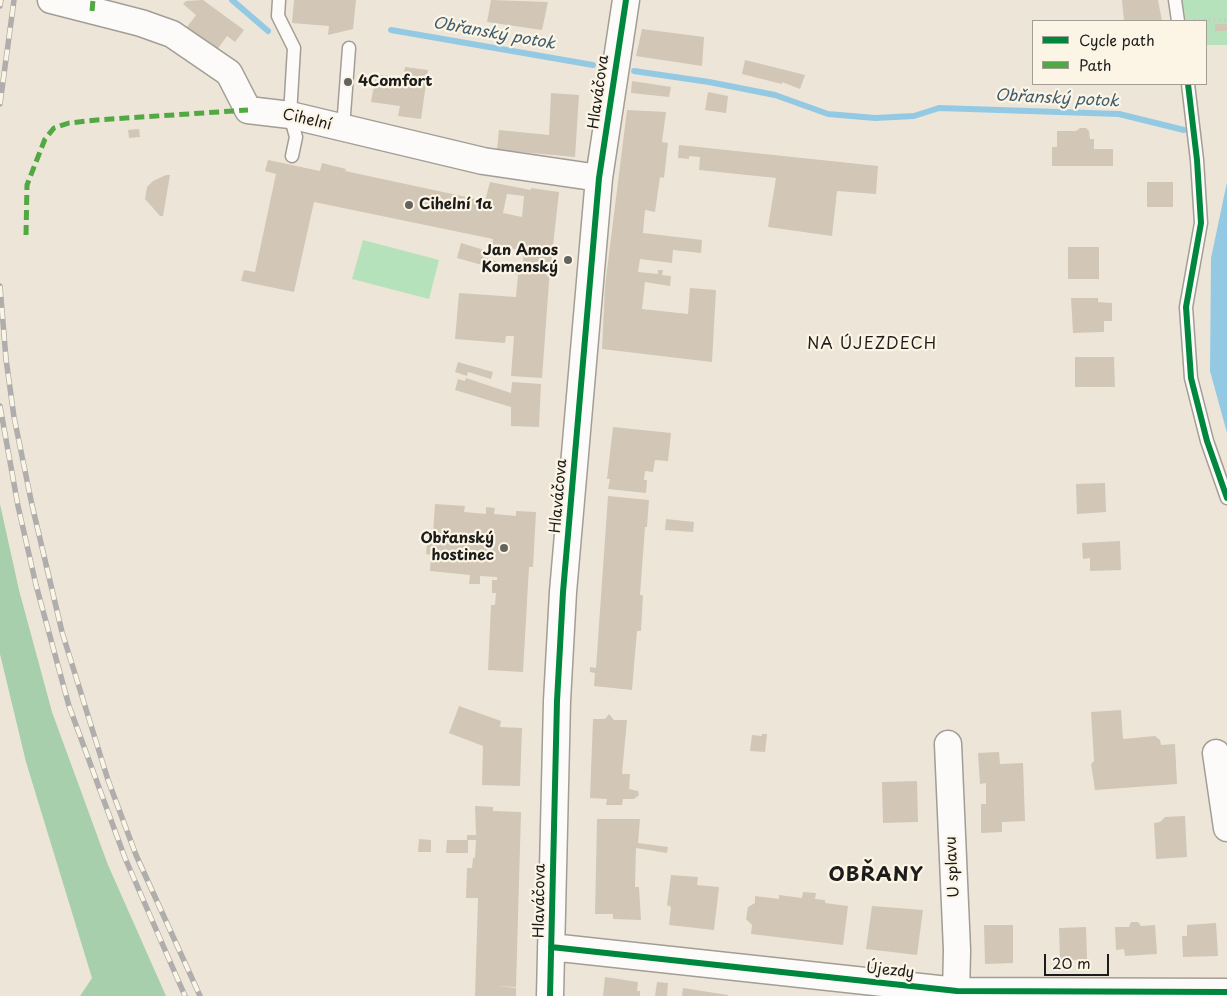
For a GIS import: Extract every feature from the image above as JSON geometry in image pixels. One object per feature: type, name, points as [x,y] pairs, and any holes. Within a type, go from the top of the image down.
[{"type":"street","name":"Cihelní","points":[[50,0],[141,23],[172,34],[229,73],[248,110],[290,115],[483,161],[599,178]]},
{"type":"street","name":"Hlaváčova","points":[[550,996],[557,700],[563,592],[599,178],[626,0]]},
{"type":"street","name":"U splavu","points":[[948,744],[957,950],[956,993]]},
{"type":"street","points":[[1216,753],[1227,828]]},
{"type":"street","name":"Újezdy","points":[[551,947],[956,993],[1227,992]]},
{"type":"lane","points":[[279,0],[278,16],[294,48],[290,115],[296,137],[292,156]]},
{"type":"lane","points":[[1175,0],[1178,20]]},
{"type":"lane","points":[[344,128],[349,48]]},
{"type":"lane","points":[[1188,85],[1197,160],[1201,223],[1186,306],[1191,378],[1207,441],[1227,498]]},
{"type":"path","points":[[1207,20],[1227,20]]},
{"type":"green space","points":[[1182,0],[1227,0],[1227,45],[1207,45],[1207,20],[1186,20]]},
{"type":"green space","points":[[363,240],[439,260],[429,299],[352,279]]},
{"type":"green space","points":[[0,504],[19,590],[52,712],[108,865],[166,996],[80,996],[92,978],[26,762],[0,654]]},
{"type":"water","points":[[1227,182],[1227,433],[1210,371],[1211,258]]},
{"type":"building","points":[[203,0],[244,30],[235,42],[227,36],[214,54],[184,31],[196,15],[183,4],[186,1]]},
{"type":"building","points":[[294,0],[356,0],[353,29],[328,35],[329,26],[292,23]]},
{"type":"building","points":[[491,0],[548,2],[542,30],[487,22]]},
{"type":"building","points":[[1122,0],[1158,0],[1162,20],[1124,20]]},
{"type":"building","points":[[1215,24],[1227,24],[1227,31],[1215,31]]},
{"type":"building","points":[[642,29],[704,37],[702,66],[636,56]]},
{"type":"building","points":[[745,60],[805,75],[800,89],[782,82],[782,84],[742,74]]},
{"type":"building","points":[[405,67],[428,70],[421,119],[398,116],[400,106],[371,102],[376,74],[403,78]]},
{"type":"building","points":[[632,81],[671,87],[669,97],[631,93]]},
{"type":"building","points":[[708,92],[728,96],[726,113],[705,110]]},
{"type":"building","points":[[551,93],[579,95],[575,157],[497,150],[499,130],[549,135]]},
{"type":"building","points":[[627,110],[666,112],[662,142],[668,143],[664,178],[660,177],[655,212],[645,210],[643,233],[702,240],[701,253],[673,250],[672,263],[640,259],[638,272],[658,274],[658,270],[663,270],[662,275],[671,276],[670,286],[645,282],[642,309],[688,314],[690,288],[716,290],[712,362],[602,349],[605,286]]},
{"type":"building","points":[[1080,128],[1086,128],[1089,131],[1090,139],[1094,139],[1094,149],[1113,149],[1113,166],[1052,166],[1052,147],[1057,147],[1057,131],[1076,131]]},
{"type":"building","points":[[139,129],[140,137],[129,138],[128,130]]},
{"type":"building","points":[[679,145],[878,166],[876,194],[837,191],[832,236],[768,227],[776,178],[699,170],[700,157],[678,158]]},
{"type":"building","points":[[268,160],[320,171],[322,163],[346,169],[345,171],[485,201],[490,182],[531,190],[531,188],[559,192],[549,282],[542,378],[511,376],[514,336],[506,336],[505,343],[455,339],[459,293],[516,297],[518,275],[457,258],[461,243],[484,250],[483,257],[522,269],[524,251],[492,245],[493,239],[314,202],[294,292],[241,281],[244,270],[255,272],[276,174],[265,171]],"holes":[[[507,194],[524,196],[522,217],[503,213]]]},
{"type":"building","points":[[170,175],[163,216],[160,216],[145,199],[147,187],[153,181]]},
{"type":"building","points":[[1147,182],[1173,182],[1173,207],[1147,207]]},
{"type":"building","points":[[1068,247],[1099,247],[1099,279],[1068,279]]},
{"type":"building","points":[[1071,298],[1098,298],[1098,302],[1112,303],[1112,321],[1104,321],[1104,332],[1073,333]]},
{"type":"building","points":[[1075,357],[1114,357],[1115,387],[1075,387]]},
{"type":"building","points":[[458,362],[493,372],[491,379],[468,372],[467,376],[455,372]]},
{"type":"building","points":[[466,378],[511,393],[512,382],[541,384],[539,427],[511,426],[511,407],[455,390],[458,379],[465,381]]},
{"type":"building","points":[[613,427],[671,433],[668,461],[655,460],[653,472],[645,471],[644,480],[647,480],[646,493],[608,489],[610,479],[607,479]]},
{"type":"building","points":[[1105,483],[1106,512],[1077,514],[1076,484]]},
{"type":"building","points":[[608,496],[649,500],[640,595],[643,595],[641,631],[637,631],[632,690],[594,686],[595,673],[590,672],[590,667],[596,668]]},
{"type":"building","points":[[435,504],[465,506],[464,512],[486,514],[486,507],[495,508],[494,514],[516,516],[516,511],[536,512],[533,567],[529,567],[523,672],[488,670],[491,605],[495,605],[496,593],[492,593],[492,580],[497,580],[497,577],[480,576],[480,584],[469,584],[470,575],[430,571],[431,555],[426,554],[428,533],[433,534]]},
{"type":"building","points":[[666,519],[694,522],[693,532],[665,530]]},
{"type":"building","points":[[1120,541],[1121,570],[1090,571],[1090,558],[1083,559],[1082,543]]},
{"type":"building","points":[[459,706],[501,721],[500,727],[522,728],[520,786],[482,785],[483,746],[449,733]]},
{"type":"building","points":[[1121,710],[1123,739],[1155,736],[1160,740],[1161,745],[1175,744],[1177,784],[1095,790],[1091,764],[1094,761],[1091,712]]},
{"type":"building","points":[[609,714],[614,720],[627,720],[622,774],[630,774],[629,789],[638,791],[639,795],[634,799],[623,799],[622,805],[606,805],[607,799],[590,798],[593,719],[605,719]]},
{"type":"building","points":[[762,734],[767,734],[765,752],[750,751],[752,735],[762,736]]},
{"type":"building","points":[[999,752],[1000,764],[1023,763],[1025,821],[1002,822],[1002,832],[981,833],[981,804],[986,804],[986,783],[980,784],[978,753]]},
{"type":"building","points":[[917,781],[918,822],[883,823],[882,782]]},
{"type":"building","points":[[475,806],[493,807],[493,811],[521,812],[516,987],[496,986],[516,988],[516,996],[475,996],[478,898],[466,898],[467,868],[472,868],[473,858],[475,858],[476,840],[467,840],[467,835],[476,835]]},
{"type":"building","points":[[1185,816],[1187,857],[1156,859],[1154,823],[1160,822],[1165,817]]},
{"type":"building","points":[[597,819],[640,819],[638,843],[668,847],[667,853],[636,848],[635,887],[639,887],[641,920],[613,919],[613,914],[595,914]]},
{"type":"building","points":[[419,839],[431,840],[431,852],[418,852]]},
{"type":"building","points":[[447,840],[468,840],[468,853],[446,853]]},
{"type":"building","points":[[671,875],[698,877],[697,885],[719,887],[714,930],[669,925],[671,907],[667,905]]},
{"type":"building","points":[[803,892],[816,893],[815,899],[825,900],[825,903],[848,906],[843,945],[751,934],[752,925],[746,919],[748,907],[755,903],[755,896],[779,899],[779,895],[802,898]]},
{"type":"building","points":[[872,906],[923,910],[917,955],[866,949]]},
{"type":"building","points":[[1131,922],[1138,922],[1141,926],[1155,925],[1157,954],[1125,956],[1124,949],[1116,950],[1115,927],[1129,927]]},
{"type":"building","points":[[1216,923],[1218,956],[1183,957],[1182,936],[1187,936],[1187,925]]},
{"type":"building","points":[[984,925],[1013,925],[1013,963],[985,964]]},
{"type":"building","points":[[1086,927],[1087,959],[1060,961],[1059,928]]},
{"type":"building","points":[[605,977],[638,982],[637,991],[640,991],[640,996],[603,996]]},
{"type":"building","points":[[657,982],[668,983],[667,996],[655,996]]},
{"type":"building","points":[[683,988],[728,995],[728,996],[682,996]]},
{"type":"waterway","name":"Obřanský potok","points":[[232,0],[268,31]]},
{"type":"waterway","name":"Obřanský potok","points":[[391,30],[593,65]]},
{"type":"waterway","name":"Obřanský potok","points":[[634,71],[709,82],[775,95],[828,114],[875,118],[914,116],[939,108],[1119,114],[1184,130]]},
{"type":"railway","points":[[0,6],[1,0]]},
{"type":"railway","points":[[0,104],[14,0]]},
{"type":"railway","points":[[0,286],[6,359],[14,417],[32,505],[62,632],[108,780],[136,855],[200,996]]},
{"type":"railway","points":[[0,406],[18,506],[36,585],[69,706],[125,858],[185,996]]},
{"type":"marked path","points":[[92,11],[93,0]]},
{"type":"marked path","points":[[26,235],[27,185],[45,139],[54,128],[69,123],[97,120],[248,110]]},
{"type":"cycle path","points":[[550,996],[557,701],[563,592],[599,178],[626,0]]},
{"type":"cycle path","points":[[1188,85],[1197,160],[1201,223],[1186,307],[1191,378],[1207,441],[1227,498]]},
{"type":"cycle path","points":[[551,947],[957,991],[1227,992]]},
{"type":"place","name":"4Comfort","points":[[348,82]]},
{"type":"place","name":"Cihelní 1a","points":[[409,205]]},
{"type":"place","name":"Jan Amos Komenský","points":[[568,260]]},
{"type":"place","name":"Obřanský hostinec","points":[[504,548]]},
{"type":"district","name":"NA ÚJEZDECH","points":[[872,345]]},
{"type":"district","name":"OBŘANY","points":[[876,875]]}]
